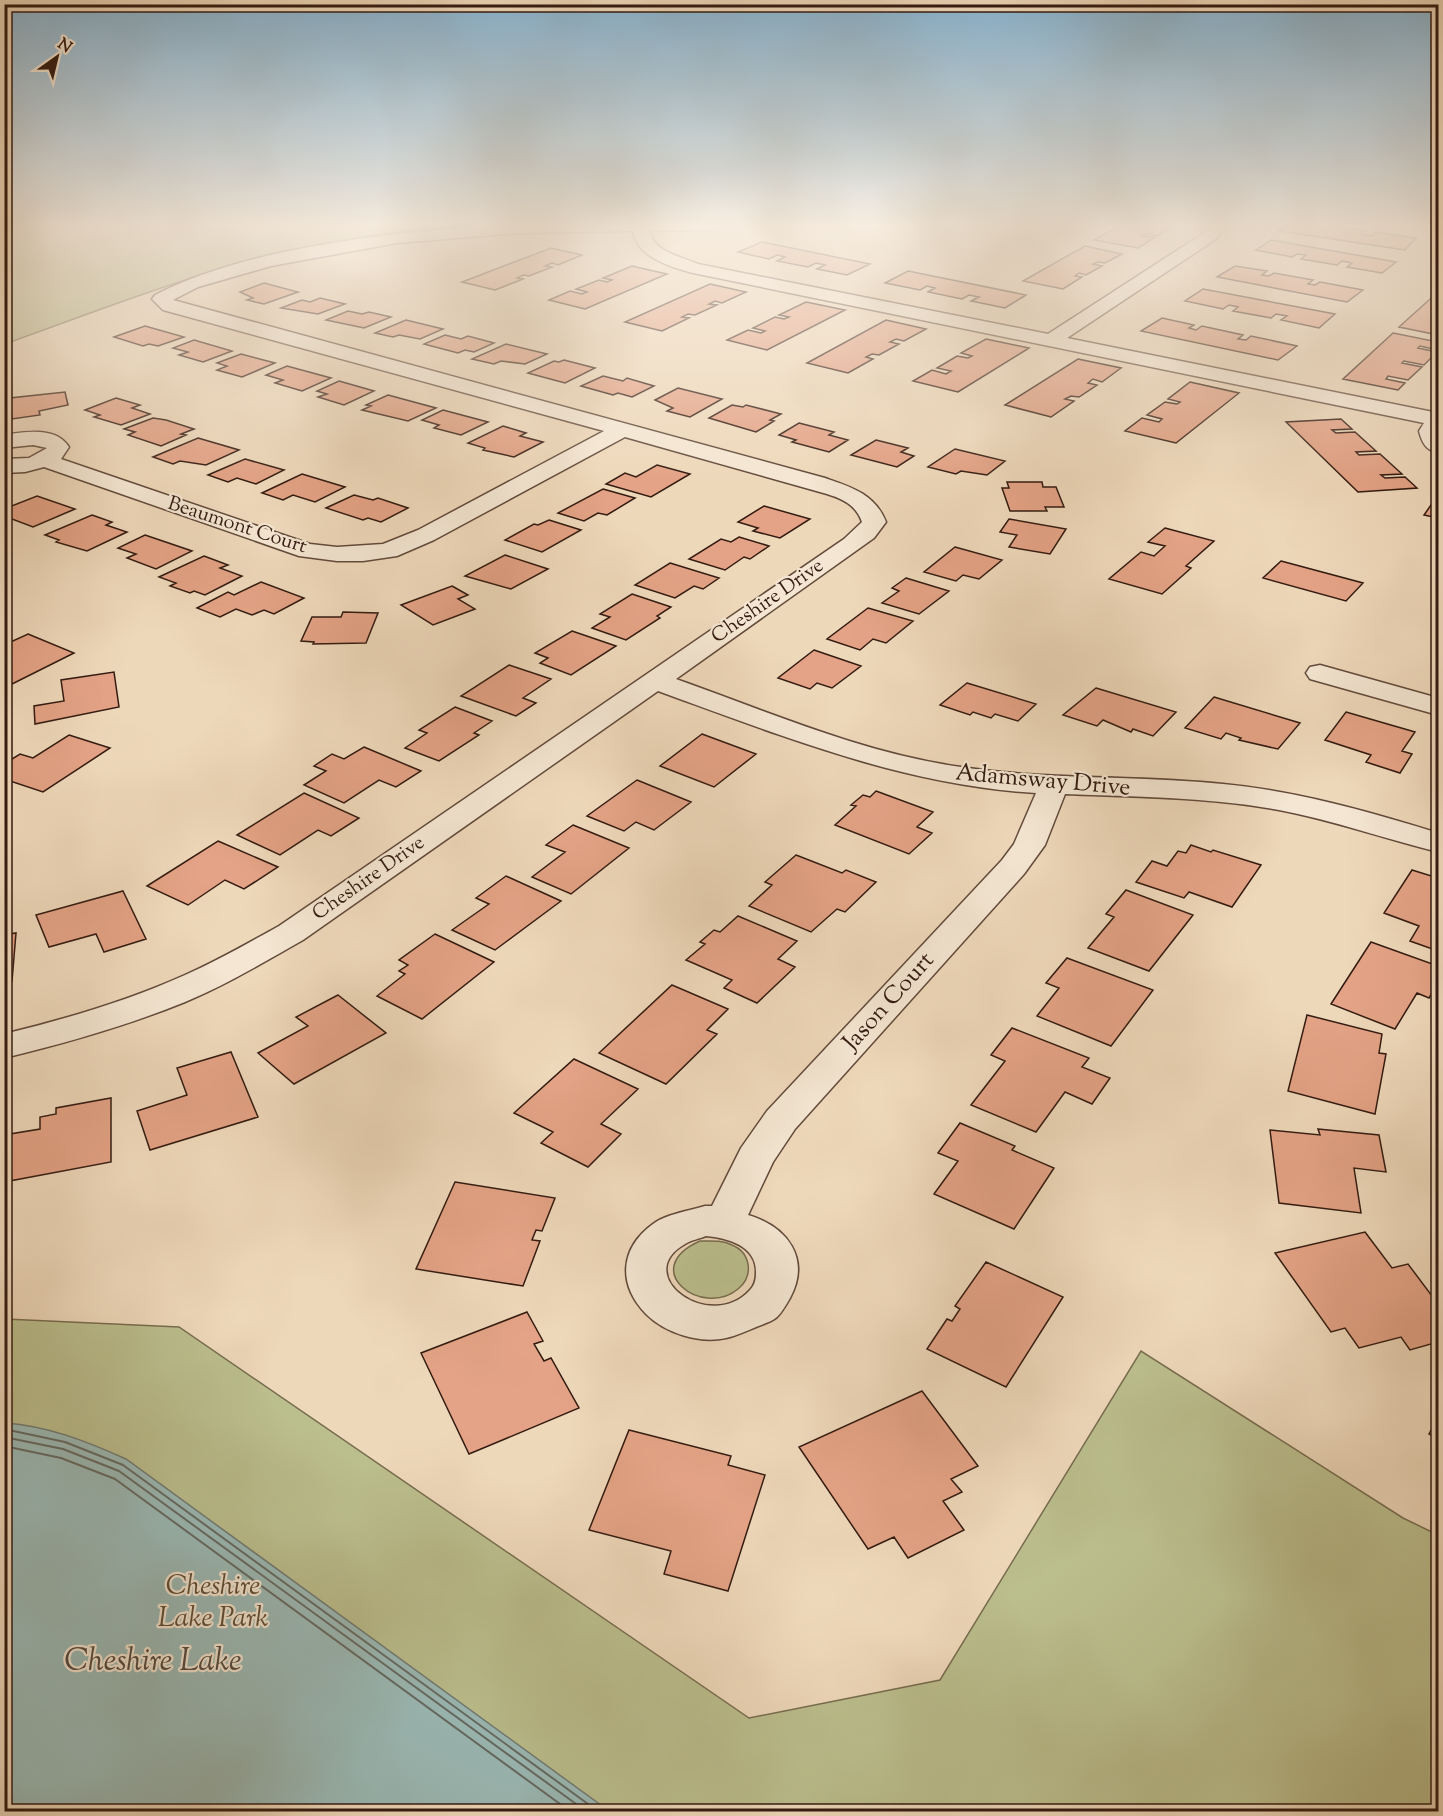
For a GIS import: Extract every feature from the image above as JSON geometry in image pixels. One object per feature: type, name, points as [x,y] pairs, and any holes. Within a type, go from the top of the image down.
[{"type":"street","name":"Cheshire Drive","points":[[4,1046],[44,1037],[122,1013],[186,988],[226,970],[291,933],[852,544],[866,533],[874,522],[872,510],[846,493],[183,310]]},
{"type":"street","points":[[901,310],[1438,418],[1431,431],[1433,442],[1438,447]]},
{"type":"street","points":[[1052,340],[1098,310]]},
{"type":"street","name":"Beaumont Court","points":[[4,466],[44,460],[308,551],[363,554],[388,550],[426,535],[623,430]]},
{"type":"street","points":[[4,442],[39,439],[55,443],[57,451],[44,460]]},
{"type":"street","points":[[1320,673],[1438,707]]},
{"type":"street","name":"Adamsway Drive","points":[[656,681],[849,748],[894,762],[957,776],[1054,785],[1188,790],[1265,799],[1314,807],[1438,843]]},
{"type":"street","name":"Jason Court","points":[[725,1221],[755,1158],[781,1120],[1013,867],[1029,845],[1054,785]]},
{"type":"green space","points":[[5,310],[99,310],[5,344]]},
{"type":"green space","points":[[700,1241],[724,1242],[743,1253],[748,1271],[743,1284],[738,1289],[723,1297],[708,1298],[682,1287],[675,1276],[674,1265],[682,1252]]},
{"type":"green space","name":"Cheshire Lake Park","points":[[5,1319],[179,1327],[749,1718],[940,1680],[1141,1351],[1403,1518],[1438,1535],[1438,1811],[5,1812]]},
{"type":"water","name":"Cheshire Lake","points":[[5,1423],[36,1427],[67,1435],[126,1459],[609,1811],[5,1811]]},
{"type":"building","points":[[292,310],[329,310],[318,314]]},
{"type":"building","points":[[652,310],[707,310],[695,315],[688,314],[682,317],[689,318],[662,331],[625,322]]},
{"type":"building","points":[[790,310],[845,310],[767,350],[727,340],[748,330],[761,333],[765,331],[753,328],[775,317],[784,319],[789,317],[779,315]]},
{"type":"building","points":[[1313,310],[1335,314],[1319,328],[1281,320],[1287,316],[1276,314],[1271,318],[1233,311]]},
{"type":"building","points":[[1418,310],[1438,310],[1438,335],[1399,327]]},
{"type":"building","points":[[348,311],[362,314],[369,312],[391,317],[364,328],[326,320]]},
{"type":"building","points":[[1162,318],[1194,325],[1189,328],[1196,330],[1202,326],[1243,335],[1238,339],[1246,340],[1251,336],[1297,346],[1278,360],[1141,331]]},
{"type":"building","points":[[406,320],[443,329],[420,339],[375,333]]},
{"type":"building","points":[[886,320],[926,329],[904,341],[896,339],[890,342],[899,344],[879,355],[872,354],[866,357],[873,359],[848,373],[807,363]]},
{"type":"building","points":[[145,326],[184,337],[158,346],[149,344],[143,346],[114,337]]},
{"type":"building","points":[[1393,333],[1438,342],[1438,350],[1420,346],[1418,348],[1437,352],[1424,365],[1404,361],[1402,363],[1422,367],[1408,380],[1388,376],[1386,379],[1405,383],[1398,390],[1343,379]]},
{"type":"building","points":[[445,335],[461,339],[468,336],[494,343],[474,352],[465,350],[458,353],[424,344]]},
{"type":"building","points":[[986,339],[1029,348],[958,392],[913,381],[932,370],[946,374],[951,371],[937,368],[957,356],[968,358],[972,356],[961,353]]},
{"type":"building","points":[[194,340],[232,351],[203,362],[179,355],[188,352],[173,348]]},
{"type":"building","points":[[506,344],[547,354],[525,364],[501,361],[494,364],[472,359]]},
{"type":"building","points":[[241,354],[275,363],[242,377],[217,370],[227,366],[217,363]]},
{"type":"building","points":[[1078,359],[1121,368],[1102,382],[1093,379],[1088,383],[1097,385],[1079,397],[1071,396],[1065,399],[1074,401],[1051,417],[1005,405]]},
{"type":"building","points":[[564,360],[595,368],[565,383],[528,373],[554,361]]},
{"type":"building","points":[[287,366],[331,378],[302,391],[275,383],[283,380],[266,375]]},
{"type":"building","points":[[603,376],[623,381],[627,378],[654,386],[632,397],[618,393],[613,395],[581,386]]},
{"type":"building","points":[[339,381],[374,391],[344,405],[318,397],[327,394],[317,391]]},
{"type":"building","points":[[1190,382],[1239,393],[1176,443],[1125,431],[1142,418],[1159,422],[1162,419],[1147,415],[1165,402],[1177,404],[1180,402],[1168,399]]},
{"type":"building","points":[[678,388],[722,399],[690,417],[667,411],[673,408],[655,400]]},
{"type":"building","points":[[65,392],[68,405],[39,411],[40,415],[12,419],[10,398]]},
{"type":"building","points":[[388,395],[436,408],[408,421],[362,410],[371,406],[366,405]]},
{"type":"building","points":[[116,398],[140,405],[132,408],[150,414],[121,425],[94,417],[100,415],[85,410]]},
{"type":"building","points":[[732,405],[743,407],[746,405],[781,414],[756,432],[709,418]]},
{"type":"building","points":[[443,410],[488,422],[461,435],[434,428],[439,425],[422,420]]},
{"type":"building","points":[[153,418],[194,429],[161,446],[128,435],[135,432],[124,429]]},
{"type":"building","points":[[1341,419],[1352,429],[1332,430],[1336,433],[1355,432],[1376,451],[1356,452],[1359,455],[1380,454],[1402,474],[1381,475],[1385,478],[1405,477],[1417,488],[1358,492],[1286,422]]},
{"type":"building","points":[[799,423],[834,432],[829,435],[848,440],[829,452],[792,442],[796,440],[779,435]]},
{"type":"building","points":[[503,426],[526,433],[520,436],[543,442],[514,457],[483,450],[485,448],[468,443]]},
{"type":"building","points":[[198,438],[239,450],[206,465],[180,461],[173,464],[153,457]]},
{"type":"building","points":[[876,440],[908,448],[901,452],[914,456],[897,467],[851,455]]},
{"type":"building","points":[[955,449],[1005,461],[987,475],[961,471],[956,474],[928,467]]},
{"type":"building","points":[[245,459],[284,470],[256,484],[237,478],[228,482],[208,475]]},
{"type":"building","points":[[657,465],[690,474],[651,497],[606,484],[625,473],[636,477]]},
{"type":"building","points":[[302,474],[345,487],[315,502],[293,495],[283,500],[262,493]]},
{"type":"building","points":[[1007,482],[1042,482],[1043,487],[1056,487],[1064,507],[1045,507],[1047,511],[1010,511],[1002,488],[1009,488]]},
{"type":"building","points":[[603,489],[635,498],[607,515],[598,513],[584,521],[558,513]]},
{"type":"building","points":[[354,495],[373,500],[378,498],[408,508],[381,522],[368,518],[363,520],[326,508]]},
{"type":"building","points":[[1438,495],[1438,518],[1424,515]]},
{"type":"building","points":[[37,496],[75,509],[33,527],[4,516],[4,509]]},
{"type":"building","points":[[764,506],[810,519],[780,538],[753,531],[758,528],[738,522]]},
{"type":"building","points":[[92,515],[112,522],[106,525],[127,532],[87,551],[56,542],[59,540],[45,535]]},
{"type":"building","points":[[1009,519],[1066,529],[1050,554],[1009,547],[1017,535],[1000,532]]},
{"type":"building","points":[[549,520],[581,530],[542,552],[505,540],[534,524],[538,525]]},
{"type":"building","points":[[1165,528],[1214,541],[1186,566],[1191,568],[1162,594],[1109,579],[1141,552],[1154,556],[1165,546],[1148,542]]},
{"type":"building","points":[[145,535],[192,551],[156,569],[127,558],[136,554],[118,548]]},
{"type":"building","points":[[739,537],[769,546],[750,559],[744,557],[725,570],[689,559],[721,539],[731,542]]},
{"type":"building","points":[[955,547],[1002,560],[979,579],[963,575],[956,581],[924,572]]},
{"type":"building","points":[[505,555],[548,569],[511,589],[465,576]]},
{"type":"building","points":[[204,556],[228,565],[220,568],[242,576],[205,595],[170,586],[176,583],[159,577]]},
{"type":"building","points":[[1281,561],[1363,583],[1346,601],[1263,578]]},
{"type":"building","points":[[670,563],[719,578],[703,589],[694,586],[675,598],[635,585]]},
{"type":"building","points":[[906,578],[949,591],[919,614],[882,603],[899,591],[892,588]]},
{"type":"building","points":[[261,582],[304,598],[274,614],[264,610],[252,615],[236,609],[220,617],[197,608],[228,592],[234,595]]},
{"type":"building","points":[[452,586],[468,595],[458,599],[475,609],[433,625],[401,605]]},
{"type":"building","points":[[632,594],[671,607],[657,616],[660,618],[626,640],[592,628],[610,617],[600,614]]},
{"type":"building","points":[[868,608],[913,621],[886,643],[873,639],[860,650],[827,639]]},
{"type":"building","points":[[343,612],[378,613],[366,643],[313,644],[314,642],[301,641],[312,617],[341,617]]},
{"type":"building","points":[[572,631],[616,646],[571,675],[540,663],[548,658],[535,653]]},
{"type":"building","points":[[28,634],[74,653],[6,687],[4,666],[7,665],[4,663],[4,645]]},
{"type":"building","points":[[814,650],[861,666],[832,688],[817,683],[810,689],[778,678]]},
{"type":"building","points":[[509,665],[551,679],[523,698],[536,703],[516,716],[461,696]]},
{"type":"building","points":[[114,672],[119,707],[35,724],[34,706],[64,701],[61,680]]},
{"type":"building","points":[[967,683],[1036,704],[1018,721],[995,714],[991,718],[973,712],[970,715],[940,705]]},
{"type":"building","points":[[1096,688],[1176,712],[1153,736],[1133,729],[1131,732],[1103,720],[1097,726],[1063,715]]},
{"type":"building","points":[[1214,697],[1300,723],[1278,749],[1239,740],[1241,738],[1226,733],[1221,739],[1185,728]]},
{"type":"building","points":[[455,707],[492,721],[474,733],[479,735],[439,761],[405,748],[427,733],[419,730]]},
{"type":"building","points":[[1346,712],[1415,732],[1402,751],[1412,754],[1400,773],[1366,762],[1371,755],[1325,740]]},
{"type":"building","points":[[702,734],[756,754],[714,787],[660,766]]},
{"type":"building","points":[[69,735],[110,748],[43,792],[4,779],[4,764],[20,754],[33,758]]},
{"type":"building","points":[[364,747],[421,771],[396,787],[379,780],[344,803],[304,785],[326,771],[314,766],[332,754],[344,759]]},
{"type":"building","points":[[637,780],[691,802],[654,830],[636,822],[624,831],[587,816]]},
{"type":"building","points":[[876,791],[933,812],[917,827],[932,833],[909,854],[835,825],[856,806],[851,805],[863,795],[870,797]]},
{"type":"building","points":[[304,793],[359,818],[331,836],[318,830],[280,855],[237,835]]},
{"type":"building","points":[[573,825],[629,848],[571,894],[532,877],[565,852],[546,845]]},
{"type":"building","points":[[218,841],[278,867],[244,889],[225,880],[188,905],[147,886]]},
{"type":"building","points":[[1191,845],[1261,865],[1232,907],[1189,892],[1184,898],[1136,882],[1152,861],[1167,866],[1178,851],[1186,853]]},
{"type":"building","points":[[796,855],[842,873],[846,870],[876,882],[845,912],[837,909],[811,932],[749,906],[772,885],[765,882]]},
{"type":"building","points":[[1412,870],[1438,878],[1438,951],[1410,941],[1419,926],[1384,913]]},
{"type":"building","points":[[506,876],[561,901],[495,950],[452,930],[489,904],[476,898]]},
{"type":"building","points":[[1126,890],[1193,915],[1149,971],[1088,948],[1114,917],[1106,914]]},
{"type":"building","points":[[123,891],[146,939],[104,952],[96,934],[49,947],[36,915]]},
{"type":"building","points":[[738,916],[797,941],[778,959],[795,967],[757,1003],[724,988],[732,980],[686,960],[705,944],[700,942],[714,930],[720,932]]},
{"type":"building","points":[[16,933],[12,981],[4,982],[4,935]]},
{"type":"building","points":[[435,934],[494,962],[422,1019],[377,996],[405,974],[399,971],[408,965],[399,960]]},
{"type":"building","points":[[1371,942],[1438,966],[1438,982],[1429,998],[1417,993],[1395,1029],[1331,1004]]},
{"type":"building","points":[[1067,958],[1153,990],[1111,1046],[1037,1016],[1059,988],[1046,983]]},
{"type":"building","points":[[672,985],[728,1009],[707,1030],[717,1034],[666,1084],[599,1053]]},
{"type":"building","points":[[338,995],[386,1033],[294,1084],[258,1053],[308,1026],[296,1017]]},
{"type":"building","points":[[1307,1015],[1382,1034],[1379,1053],[1386,1054],[1375,1114],[1288,1091]]},
{"type":"building","points":[[1012,1028],[1089,1058],[1082,1067],[1110,1078],[1092,1104],[1065,1092],[1036,1132],[971,1105],[1005,1061],[991,1055]]},
{"type":"building","points":[[231,1052],[258,1117],[150,1150],[137,1111],[187,1095],[177,1068]]},
{"type":"building","points":[[574,1059],[638,1089],[601,1124],[621,1134],[588,1167],[541,1143],[553,1132],[514,1113]]},
{"type":"building","points":[[111,1098],[111,1162],[4,1182],[4,1135],[40,1129],[40,1117],[56,1114],[56,1108]]},
{"type":"building","points":[[960,1123],[1015,1146],[1012,1150],[1054,1168],[1014,1229],[934,1194],[958,1161],[938,1153]]},
{"type":"building","points":[[1318,1129],[1379,1135],[1386,1172],[1354,1168],[1361,1213],[1279,1203],[1270,1130],[1320,1135]]},
{"type":"building","points":[[455,1182],[555,1198],[542,1231],[536,1230],[532,1240],[540,1241],[523,1286],[416,1269]]},
{"type":"building","points":[[1365,1232],[1392,1268],[1408,1264],[1438,1304],[1438,1342],[1410,1350],[1401,1337],[1359,1348],[1345,1328],[1331,1332],[1275,1253]]},
{"type":"building","points":[[986,1262],[1063,1297],[1006,1387],[927,1349],[947,1319],[952,1321],[960,1309],[955,1306]]},
{"type":"building","points":[[527,1312],[543,1341],[534,1344],[544,1361],[551,1358],[579,1408],[469,1454],[421,1353]]},
{"type":"building","points":[[922,1391],[978,1466],[951,1479],[962,1492],[943,1501],[964,1530],[908,1558],[894,1537],[868,1549],[799,1447]]},
{"type":"building","points":[[1438,1417],[1438,1439],[1429,1434]]},
{"type":"building","points":[[629,1430],[731,1456],[728,1465],[765,1475],[728,1591],[664,1574],[671,1551],[589,1530]]}]
